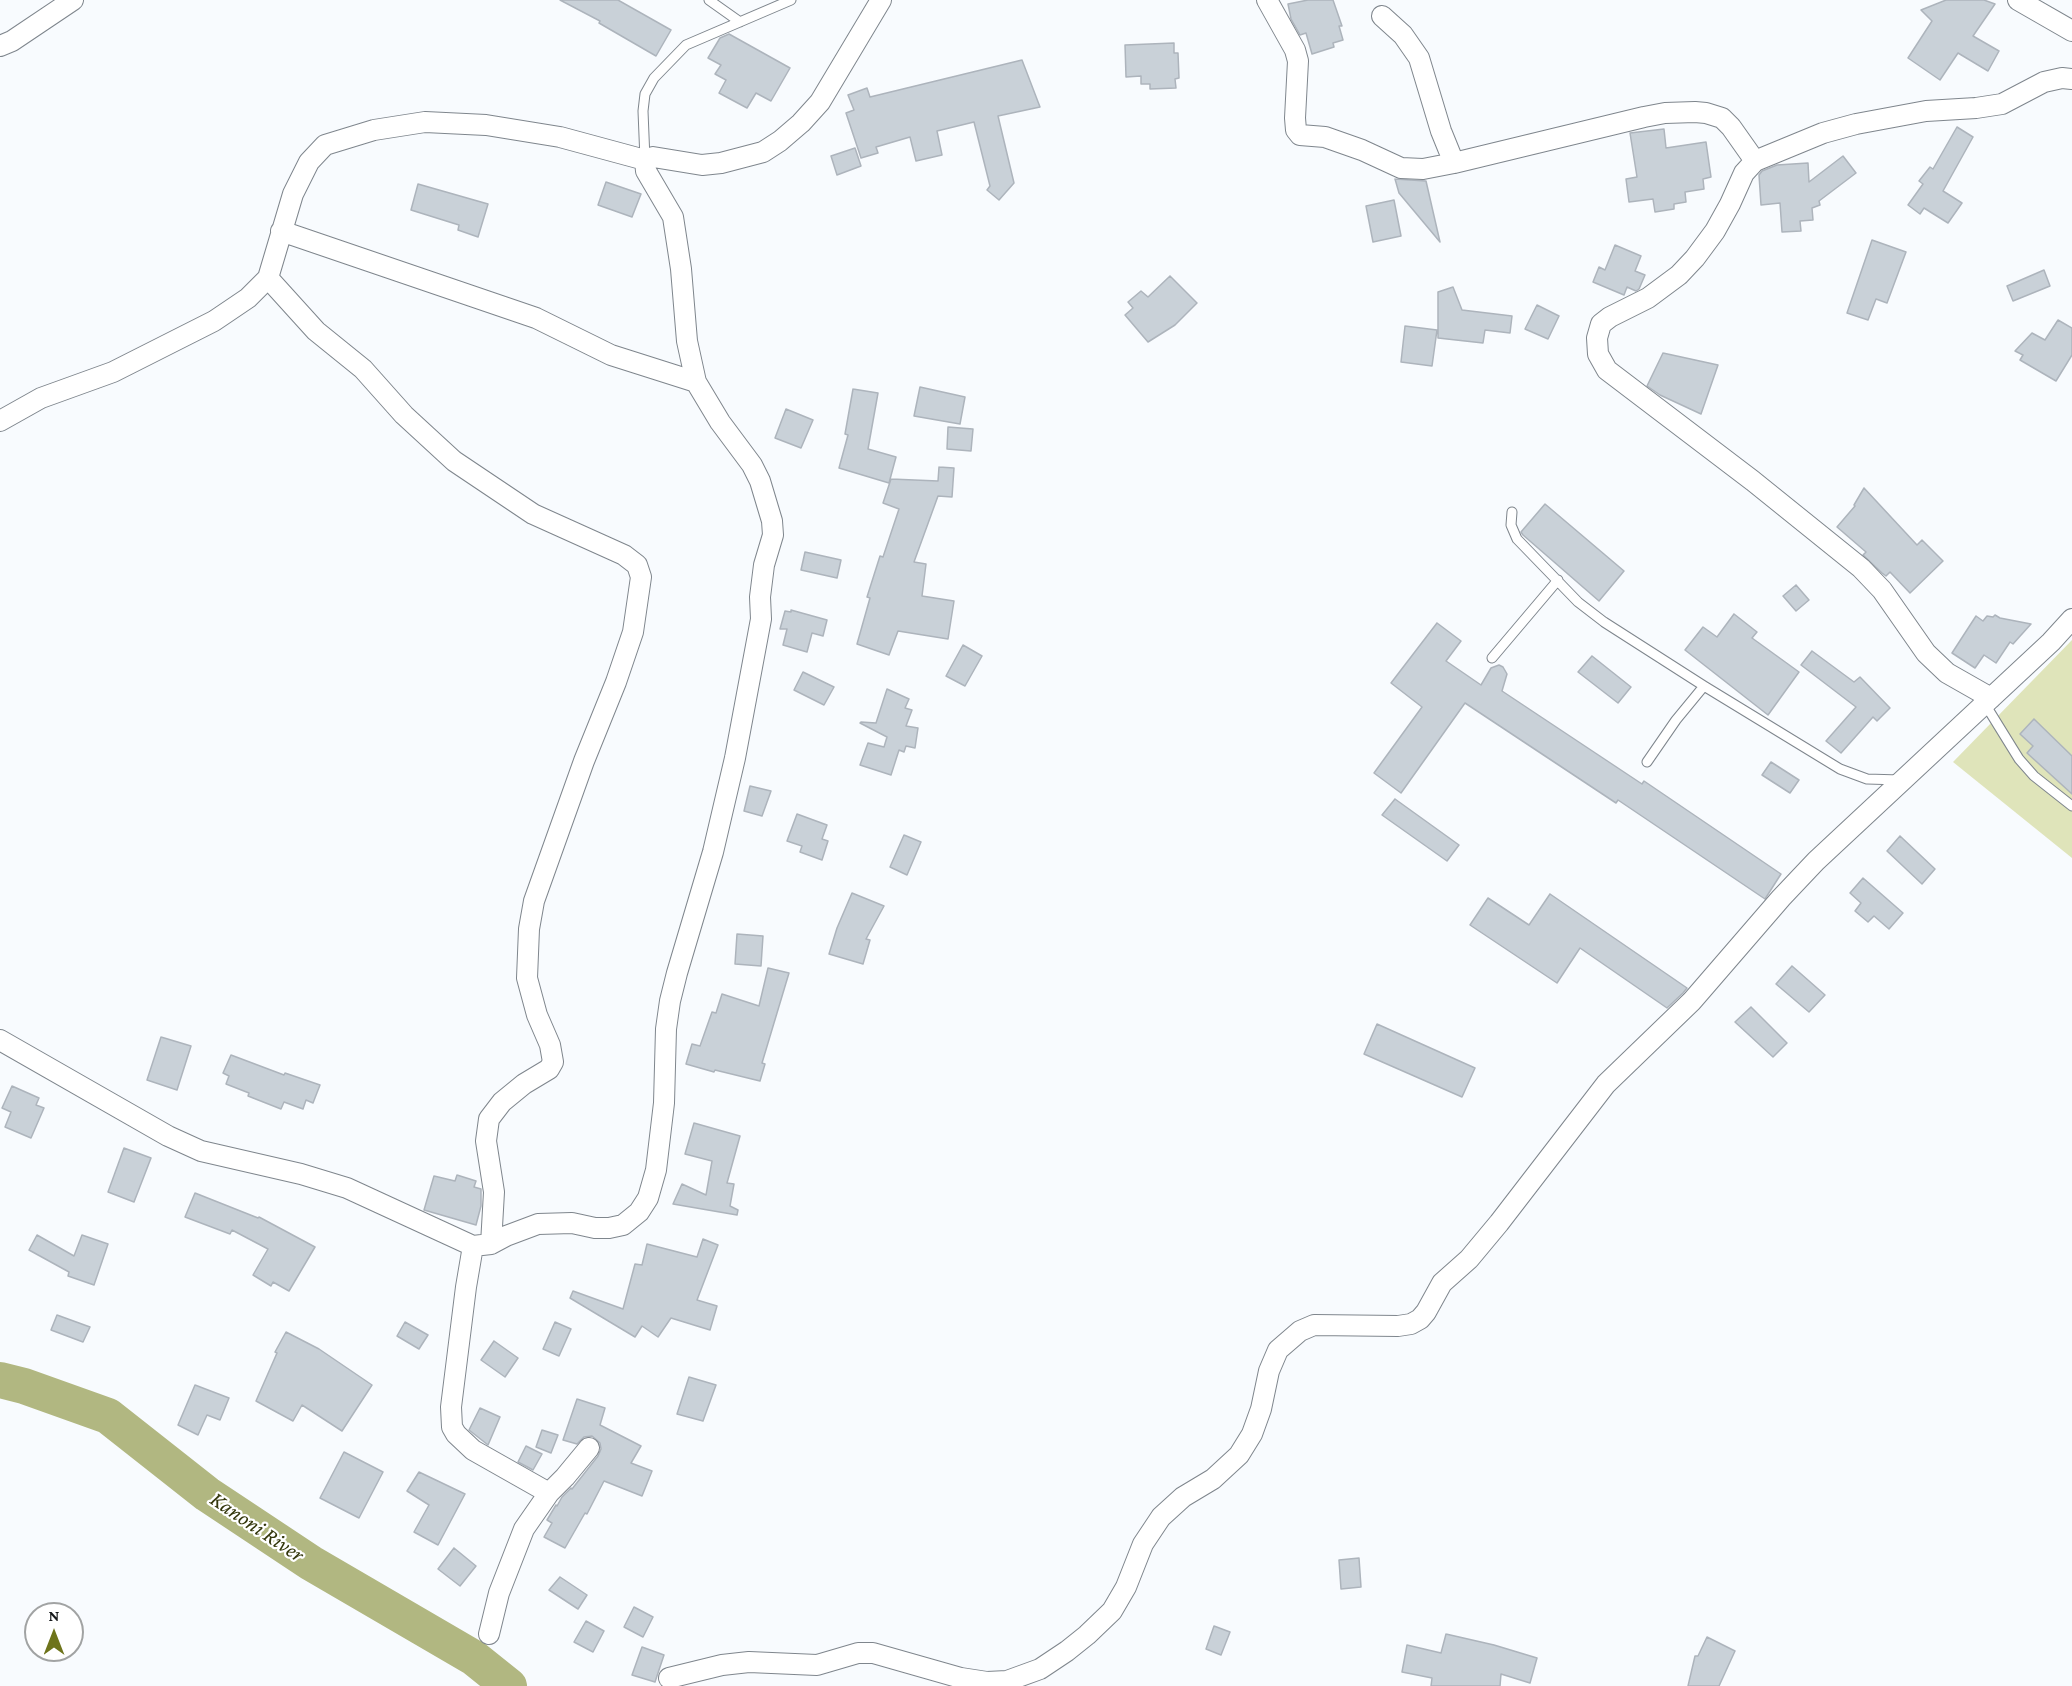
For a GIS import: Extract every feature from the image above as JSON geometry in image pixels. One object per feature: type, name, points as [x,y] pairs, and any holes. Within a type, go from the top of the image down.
[{"type":"street","points":[[0,46],[12,41],[73,0]]},
{"type":"street","points":[[0,421],[41,398],[113,372],[214,321],[248,298],[268,278],[293,194],[309,162],[325,145],[374,130],[425,122],[486,125],[560,137],[645,160],[653,157],[702,165],[721,163],[763,152],[801,123],[820,102],[881,0]]},
{"type":"street","points":[[1266,0],[1295,50],[1298,61],[1295,118],[1296,130],[1300,135],[1325,137],[1362,150],[1401,168],[1423,169],[1644,117],[1665,113],[1695,112],[1722,118],[1755,161]]},
{"type":"street","points":[[2018,0],[2072,31]]},
{"type":"street","points":[[1382,16],[1403,35],[1419,58],[1441,131],[1454,163]]},
{"type":"street","points":[[1988,701],[1947,673],[1926,653],[1882,590],[1861,568],[1753,481],[1607,370],[1598,354],[1597,338],[1601,324],[1648,298],[1679,275],[1695,258],[1715,231],[1744,173],[1755,161],[1823,133],[1856,124],[1926,111],[2002,104],[2044,82],[2062,78],[2072,79]]},
{"type":"street","points":[[0,1040],[168,1136],[201,1151],[301,1174],[347,1188],[482,1245],[538,1224],[572,1223],[595,1228],[609,1228],[623,1225],[639,1212],[648,1198],[656,1170],[664,1103],[666,1029],[670,1001],[713,852],[735,758],[761,619],[760,597],[764,565],[772,535],[772,521],[760,481],[752,465],[720,422],[696,382],[687,341],[681,269],[673,217],[646,171],[645,160]]},
{"type":"street","points":[[281,231],[536,318],[611,355],[696,382]]},
{"type":"street","points":[[268,278],[316,331],[363,369],[404,415],[454,461],[533,514],[632,560],[637,565],[641,577],[633,632],[534,901],[529,929],[527,978],[537,1015],[550,1045],[554,1062],[549,1069],[524,1084],[502,1102],[489,1119],[486,1141],[494,1192],[482,1245],[466,1287],[451,1407],[452,1427],[473,1450],[549,1493]]},
{"type":"street","points":[[669,1678],[722,1665],[749,1662],[816,1665],[858,1653],[873,1653],[962,1678],[987,1682],[1007,1681],[1040,1669],[1067,1651],[1112,1611],[1126,1587],[1143,1544],[1161,1517],[1183,1497],[1213,1479],[1239,1455],[1252,1434],[1261,1409],[1269,1371],[1278,1350],[1300,1331],[1314,1325],[1398,1326],[1411,1324],[1420,1319],[1442,1283],[1469,1259],[1499,1223],[1606,1084],[1692,1001],[1816,861],[2051,642],[2072,619]]},
{"type":"street","points":[[489,1634],[500,1593],[524,1529],[549,1493],[589,1448]]},
{"type":"lane","points":[[709,0],[740,22]]},
{"type":"lane","points":[[645,160],[643,111],[645,94],[654,78],[686,45],[792,0]]},
{"type":"lane","points":[[1512,512],[1511,525],[1517,539],[1578,602],[1604,622],[1840,769],[1867,779],[1903,780]]},
{"type":"lane","points":[[1492,658],[1558,580]]},
{"type":"lane","points":[[1647,762],[1704,686]]},
{"type":"lane","points":[[1988,701],[2019,759],[2034,776],[2072,806]]},
{"type":"green space","points":[[2072,640],[2072,858],[1953,762]]},
{"type":"building","points":[[560,0],[618,0],[671,30],[656,56],[599,23],[600,21]]},
{"type":"building","points":[[1308,0],[1333,0],[1342,26],[1339,26],[1343,40],[1333,43],[1334,47],[1312,54],[1306,33],[1300,35],[1291,19],[1288,4]]},
{"type":"building","points":[[1946,0],[1984,0],[1995,4],[1973,36],[1999,51],[1988,71],[1958,53],[1940,80],[1908,58],[1932,21],[1921,10]]},
{"type":"building","points":[[729,34],[790,68],[771,101],[756,93],[747,108],[719,93],[726,80],[715,74],[721,65],[708,58],[720,38]]},
{"type":"building","points":[[1174,43],[1174,53],[1178,53],[1179,78],[1175,79],[1176,88],[1150,89],[1150,84],[1141,84],[1141,76],[1126,77],[1125,45]]},
{"type":"building","points":[[1022,60],[1040,107],[998,116],[1014,183],[999,200],[987,190],[990,186],[974,122],[937,131],[942,155],[916,161],[910,137],[876,147],[878,153],[861,158],[846,113],[854,110],[848,95],[867,88],[870,97]]},
{"type":"building","points":[[1957,127],[1973,137],[1943,191],[1962,203],[1948,223],[1924,208],[1920,214],[1908,205],[1923,184],[1919,181],[1930,167],[1933,169]]},
{"type":"building","points":[[1664,129],[1666,148],[1706,142],[1711,177],[1703,179],[1704,189],[1685,192],[1686,202],[1674,204],[1674,209],[1655,212],[1653,199],[1629,202],[1626,179],[1637,177],[1630,133]]},
{"type":"building","points":[[855,148],[861,166],[837,175],[831,156]]},
{"type":"building","points":[[1843,156],[1856,173],[1819,201],[1820,205],[1812,208],[1813,220],[1800,221],[1801,231],[1782,232],[1780,203],[1761,205],[1759,175],[1762,171],[1777,165],[1808,163],[1809,182]]},
{"type":"building","points":[[1395,179],[1426,181],[1440,242],[1399,193]]},
{"type":"building","points":[[606,182],[641,194],[632,217],[598,205]]},
{"type":"building","points":[[418,184],[488,204],[478,237],[458,230],[459,225],[411,210]]},
{"type":"building","points":[[1394,200],[1401,236],[1373,242],[1366,206]]},
{"type":"building","points":[[1872,240],[1906,252],[1887,303],[1876,299],[1868,320],[1847,313]]},
{"type":"building","points":[[1615,245],[1641,256],[1635,271],[1645,275],[1639,289],[1636,291],[1627,287],[1624,295],[1593,282],[1599,267],[1605,270]]},
{"type":"building","points":[[2044,270],[2050,286],[2013,301],[2007,286]]},
{"type":"building","points":[[1170,276],[1197,303],[1175,325],[1148,342],[1125,315],[1133,308],[1128,302],[1141,291],[1148,297]]},
{"type":"building","points":[[1453,287],[1462,310],[1512,316],[1510,333],[1485,330],[1483,343],[1438,338],[1438,292]]},
{"type":"building","points":[[1537,305],[1559,316],[1548,339],[1525,329]]},
{"type":"building","points":[[2058,320],[2072,328],[2072,355],[2056,381],[2020,360],[2023,355],[2015,351],[2032,333],[2045,340]]},
{"type":"building","points":[[1405,326],[1437,330],[1432,366],[1401,362]]},
{"type":"building","points":[[1663,353],[1718,365],[1701,414],[1660,395],[1647,386]]},
{"type":"building","points":[[920,387],[965,397],[960,424],[914,416]]},
{"type":"building","points":[[853,389],[878,393],[868,449],[896,457],[889,483],[839,468],[848,435],[845,434]]},
{"type":"building","points":[[786,409],[813,420],[801,448],[775,438]]},
{"type":"building","points":[[948,427],[973,429],[971,451],[947,449]]},
{"type":"building","points":[[939,467],[954,468],[952,497],[938,496],[914,562],[926,564],[922,596],[954,601],[948,639],[898,631],[889,655],[857,644],[870,598],[867,597],[899,509],[883,503],[891,479],[938,481]]},
{"type":"building","points":[[1864,488],[1917,545],[1922,540],[1943,561],[1910,593],[1890,572],[1886,576],[1882,573],[1863,555],[1866,552],[1837,527],[1855,506]]},
{"type":"building","points":[[1545,504],[1624,571],[1599,601],[1521,532]]},
{"type":"building","points":[[805,552],[841,560],[837,578],[801,570]]},
{"type":"building","points":[[1796,585],[1809,600],[1796,611],[1783,596]]},
{"type":"building","points":[[791,610],[827,620],[823,636],[812,633],[807,652],[783,645],[787,629],[780,629],[785,611],[791,612]]},
{"type":"building","points":[[1734,614],[1757,632],[1752,638],[1799,672],[1768,715],[1685,650],[1703,627],[1717,637]]},
{"type":"building","points":[[1995,615],[2031,624],[2013,644],[2010,642],[1996,663],[1984,655],[1975,668],[1952,653],[1976,616],[1983,621],[1987,616]]},
{"type":"building","points":[[1437,623],[1461,641],[1446,661],[1481,685],[1491,668],[1499,665],[1503,667],[1507,674],[1502,691],[1642,784],[1644,781],[1781,874],[1765,899],[1618,800],[1616,803],[1465,703],[1401,793],[1374,773],[1422,707],[1391,683]]},
{"type":"building","points":[[963,645],[982,656],[965,686],[946,676]]},
{"type":"building","points":[[1812,651],[1854,682],[1860,677],[1890,708],[1877,721],[1873,717],[1841,753],[1826,741],[1856,707],[1801,665]]},
{"type":"building","points":[[1592,656],[1631,687],[1618,703],[1578,672]]},
{"type":"building","points":[[803,672],[834,687],[824,705],[794,690]]},
{"type":"building","points":[[887,689],[909,699],[905,708],[912,710],[906,726],[918,728],[915,748],[906,746],[904,752],[899,750],[891,775],[860,765],[868,743],[884,747],[887,737],[860,723],[876,723]]},
{"type":"building","points":[[2034,719],[2072,756],[2072,794],[2027,753],[2033,746],[2020,734]]},
{"type":"building","points":[[1771,762],[1799,780],[1790,793],[1762,775]]},
{"type":"building","points":[[750,786],[771,791],[762,816],[744,811]]},
{"type":"building","points":[[1395,799],[1459,845],[1447,861],[1382,815]]},
{"type":"building","points":[[797,814],[827,825],[822,839],[828,841],[822,860],[800,852],[802,846],[787,841]]},
{"type":"building","points":[[904,835],[921,842],[907,875],[890,867]]},
{"type":"building","points":[[1900,836],[1935,869],[1922,884],[1887,851]]},
{"type":"building","points":[[1863,878],[1903,913],[1889,929],[1874,916],[1868,922],[1855,911],[1861,903],[1850,893]]},
{"type":"building","points":[[852,893],[884,906],[866,939],[870,940],[863,964],[829,954]]},
{"type":"building","points":[[1550,894],[1687,988],[1667,1008],[1580,948],[1557,983],[1470,925],[1488,898],[1529,925]]},
{"type":"building","points":[[737,934],[763,936],[761,966],[735,964]]},
{"type":"building","points":[[1792,966],[1825,995],[1809,1012],[1776,984]]},
{"type":"building","points":[[768,968],[789,973],[762,1063],[765,1064],[760,1081],[686,1064],[692,1044],[700,1046],[712,1012],[716,1013],[722,994],[759,1006]]},
{"type":"building","points":[[1751,1007],[1787,1043],[1773,1057],[1735,1022]]},
{"type":"building","points":[[1377,1024],[1475,1068],[1462,1097],[1364,1054]]},
{"type":"building","points":[[161,1037],[191,1046],[177,1090],[147,1080]]},
{"type":"building","points":[[231,1055],[284,1075],[285,1073],[320,1085],[313,1103],[306,1100],[303,1109],[284,1102],[281,1109],[248,1096],[249,1093],[226,1084],[229,1076],[223,1073]]},
{"type":"building","points":[[12,1086],[39,1098],[36,1105],[44,1108],[31,1138],[5,1127],[11,1112],[2,1108]]},
{"type":"building","points":[[694,1123],[740,1136],[727,1183],[734,1184],[730,1206],[738,1210],[737,1215],[673,1204],[682,1184],[706,1195],[712,1161],[685,1154]]},
{"type":"building","points":[[124,1148],[151,1158],[134,1202],[108,1192]]},
{"type":"building","points":[[457,1175],[476,1181],[474,1187],[481,1189],[481,1206],[476,1225],[424,1210],[434,1176],[455,1181]]},
{"type":"building","points":[[195,1193],[259,1217],[315,1247],[289,1291],[273,1282],[271,1286],[253,1275],[268,1249],[232,1230],[230,1234],[185,1217]]},
{"type":"building","points":[[37,1235],[74,1256],[82,1235],[108,1244],[94,1285],[68,1276],[69,1272],[29,1250]]},
{"type":"building","points":[[703,1239],[718,1245],[697,1300],[717,1306],[710,1330],[671,1318],[658,1337],[642,1326],[635,1337],[570,1298],[573,1291],[623,1309],[635,1264],[642,1265],[647,1244],[697,1257]]},
{"type":"building","points":[[57,1315],[90,1327],[83,1342],[51,1330]]},
{"type":"building","points":[[405,1322],[428,1335],[419,1349],[397,1336]]},
{"type":"building","points":[[555,1322],[571,1329],[559,1356],[543,1349]]},
{"type":"building","points":[[286,1332],[319,1349],[372,1385],[342,1431],[302,1405],[293,1421],[256,1401],[277,1353],[275,1352]]},
{"type":"building","points":[[494,1341],[518,1358],[505,1377],[481,1360]]},
{"type":"building","points":[[689,1377],[716,1385],[703,1421],[677,1414]]},
{"type":"building","points":[[195,1385],[229,1398],[220,1420],[207,1415],[198,1435],[178,1425]]},
{"type":"building","points":[[577,1399],[605,1408],[600,1425],[641,1446],[631,1463],[652,1471],[642,1496],[604,1481],[587,1514],[585,1513],[565,1548],[544,1537],[552,1523],[547,1520],[562,1497],[572,1489],[601,1449],[600,1443],[592,1436],[584,1437],[577,1444],[563,1440]]},
{"type":"building","points":[[480,1408],[500,1417],[488,1445],[469,1430]]},
{"type":"building","points":[[542,1430],[558,1435],[551,1453],[536,1447]]},
{"type":"building","points":[[526,1446],[542,1454],[533,1470],[518,1462]]},
{"type":"building","points":[[344,1452],[383,1472],[359,1518],[320,1498]]},
{"type":"building","points":[[419,1472],[465,1494],[438,1545],[414,1532],[429,1505],[407,1491]]},
{"type":"building","points":[[454,1548],[476,1566],[460,1586],[438,1569]]},
{"type":"building","points":[[1359,1558],[1361,1587],[1341,1589],[1339,1560]]},
{"type":"building","points":[[560,1577],[587,1595],[578,1609],[549,1590]]},
{"type":"building","points":[[634,1607],[653,1617],[643,1637],[624,1627]]},
{"type":"building","points":[[586,1621],[604,1631],[593,1652],[574,1642]]},
{"type":"building","points":[[1214,1626],[1230,1632],[1221,1655],[1206,1649]]},
{"type":"building","points":[[1446,1634],[1537,1658],[1530,1683],[1501,1674],[1500,1686],[1431,1686],[1432,1678],[1402,1672],[1407,1645],[1441,1653]]},
{"type":"building","points":[[1707,1637],[1735,1651],[1719,1686],[1688,1686],[1695,1656],[1698,1656]]},
{"type":"building","points":[[642,1647],[664,1655],[655,1682],[632,1675]]},
{"type":"waterway","name":"Kanoni River","points":[[0,1380],[24,1386],[108,1416],[207,1494],[311,1563],[474,1658],[509,1686]]}]
